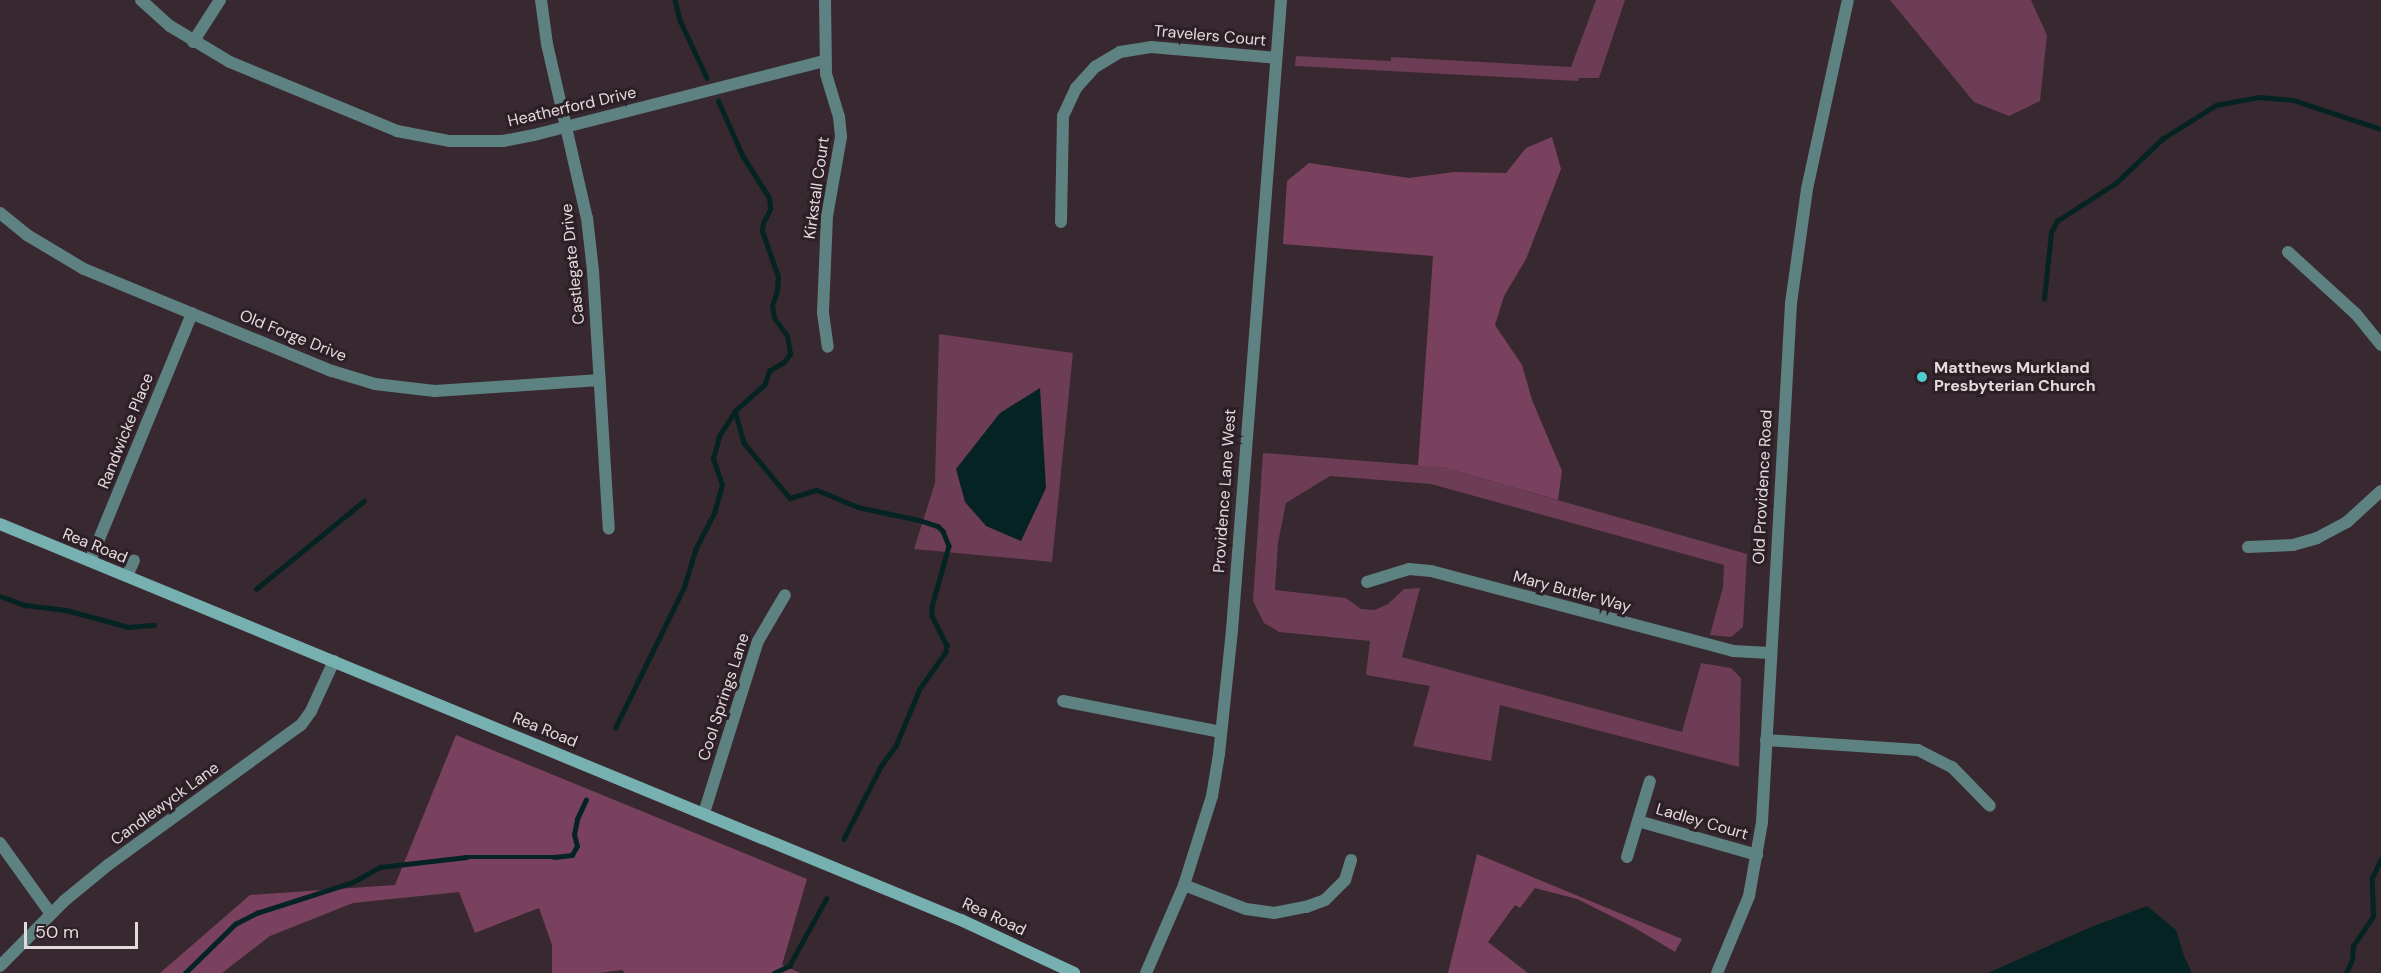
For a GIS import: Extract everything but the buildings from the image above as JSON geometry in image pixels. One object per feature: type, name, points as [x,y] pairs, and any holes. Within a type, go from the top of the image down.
[{"type":"main road","name":"Rea Road","points":[[0,524],[961,920],[1074,973]]},
{"type":"street","name":"Heatherford Drive","points":[[141,0],[193,42],[230,62],[370,121],[415,136],[450,141],[503,141],[824,61]]},
{"type":"street","points":[[193,42],[220,0]]},
{"type":"street","name":"Castlegate Drive","points":[[541,0],[548,44],[587,218],[593,271],[609,529]]},
{"type":"street","name":"Kirkstall Court","points":[[825,0],[824,61],[841,137],[826,226],[823,313],[828,347]]},
{"type":"street","name":"Providence Lane West","points":[[1146,973],[1184,885],[1212,796],[1221,732],[1234,602],[1281,0]]},
{"type":"street","name":"Old Providence Road","points":[[1718,973],[1749,896],[1762,822],[1791,303],[1807,189],[1848,0]]},
{"type":"street","name":"Travelers Court","points":[[1061,222],[1063,116],[1076,88],[1095,67],[1120,52],[1145,47],[1276,58]]},
{"type":"street","name":"Old Forge Drive","points":[[0,213],[27,235],[74,264],[332,371],[396,388],[457,390],[600,381]]},
{"type":"street","points":[[2288,252],[2335,293],[2381,345]]},
{"type":"street","name":"Randwicke Place","points":[[90,561],[192,314]]},
{"type":"street","points":[[2248,547],[2293,545],[2317,538],[2347,522],[2381,491]]},
{"type":"street","points":[[127,576],[134,560]]},
{"type":"street","name":"Mary Butler Way","points":[[1367,582],[1409,569],[1431,572],[1733,651],[1770,653]]},
{"type":"street","name":"Cool Springs Lane","points":[[705,813],[758,641],[785,595]]},
{"type":"street","name":"Candlewyck Lane","points":[[0,966],[51,914],[108,865],[301,725],[311,711],[334,661]]},
{"type":"street","points":[[1063,701],[1221,732]]},
{"type":"street","points":[[1766,740],[1918,750],[1952,767],[1990,806]]},
{"type":"street","points":[[1627,857],[1650,781]]},
{"type":"street","name":"Ladley Court","points":[[1638,821],[1757,855]]},
{"type":"street","points":[[0,843],[51,914]]},
{"type":"street","points":[[1184,885],[1246,909],[1274,913],[1306,907],[1332,894],[1345,880],[1350,860]]},
{"type":"shaded area","points":[[1596,0],[1625,0],[1599,78],[1579,78],[1578,81],[1295,66],[1296,56],[1391,61],[1391,57],[1571,67]]},
{"type":"shaded area","points":[[1890,0],[2031,0],[2047,35],[2040,101],[2009,116],[1974,102]]},
{"type":"shaded area","points":[[1552,137],[1561,169],[1526,259],[1504,296],[1495,325],[1522,365],[1532,400],[1562,471],[1558,500],[1442,467],[1418,466],[1433,256],[1283,244],[1287,181],[1309,163],[1409,178],[1454,172],[1506,173],[1526,148]]},
{"type":"shaded area","points":[[939,334],[1073,353],[1052,562],[914,549],[935,483]]},
{"type":"shaded area","points":[[1263,453],[1442,467],[1747,554],[1743,627],[1731,637],[1710,635],[1723,587],[1724,565],[1431,484],[1330,476],[1286,503],[1278,543],[1275,590],[1346,598],[1361,609],[1375,610],[1388,604],[1404,589],[1420,588],[1402,657],[1682,732],[1701,663],[1731,668],[1741,678],[1739,767],[1500,705],[1491,761],[1413,746],[1430,686],[1366,675],[1370,641],[1279,632],[1264,623],[1253,601]]},
{"type":"shaded area","points":[[456,735],[807,879],[782,965],[800,973],[625,973],[622,970],[599,973],[552,973],[552,945],[539,908],[475,933],[459,892],[353,903],[270,936],[222,973],[160,973],[250,895],[395,885]]},
{"type":"shaded area","points":[[1477,854],[1682,939],[1675,952],[1635,928],[1577,899],[1535,888],[1520,908],[1515,905],[1488,942],[1528,973],[1448,973]]},
{"type":"water","points":[[1040,388],[1046,488],[1021,541],[986,526],[965,502],[956,469],[1000,413]]},
{"type":"water","points":[[2147,906],[2176,930],[2192,973],[1988,973],[2091,927]]},
{"type":"waterway","points":[[675,0],[680,20],[707,78]]},
{"type":"waterway","points":[[2044,299],[2051,232],[2057,221],[2116,183],[2162,139],[2216,105],[2259,97],[2293,100],[2381,129]]},
{"type":"waterway","points":[[615,728],[684,587],[695,550],[714,513],[722,485],[713,459],[719,436],[735,411],[765,384],[769,371],[784,362],[790,354],[787,336],[774,318],[772,306],[777,291],[778,277],[762,231],[770,209],[769,198],[743,157],[718,101]]},
{"type":"waterway","points":[[735,411],[744,443],[790,498],[817,490],[858,507],[919,520],[938,526],[943,531],[949,546],[932,607],[932,616],[947,645],[946,652],[920,689],[896,746],[881,767],[844,839]]},
{"type":"waterway","points":[[256,589],[364,501]]},
{"type":"waterway","points":[[0,596],[25,605],[66,610],[129,627],[154,625]]},
{"type":"waterway","points":[[185,973],[235,924],[257,913],[353,882],[380,867],[466,857],[572,855],[577,846],[574,835],[577,819],[586,800]]},
{"type":"waterway","points":[[2346,973],[2352,960],[2353,946],[2373,916],[2372,878],[2381,859]]},
{"type":"waterway","points":[[774,973],[789,966],[826,899]]},
{"type":"place","name":"Matthews Murkland Presbyterian Church","points":[[1922,377]]}]
